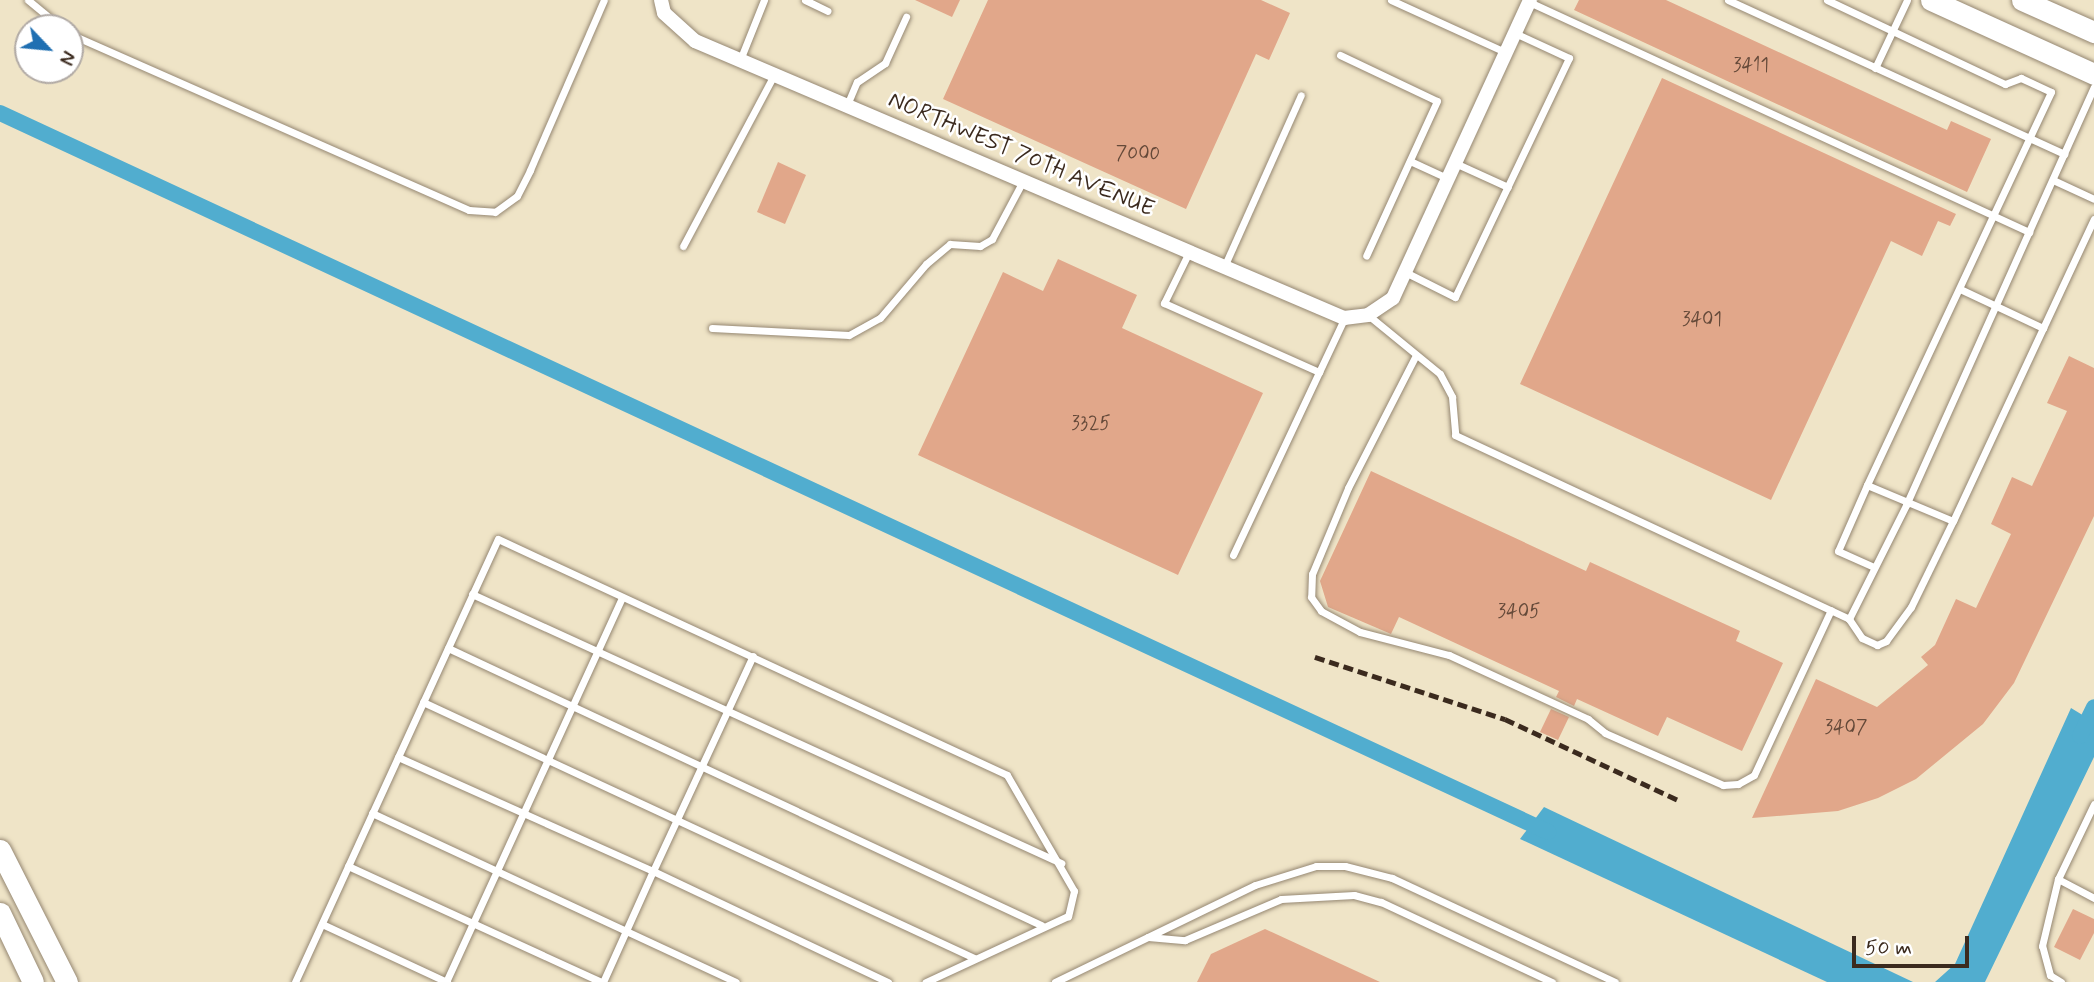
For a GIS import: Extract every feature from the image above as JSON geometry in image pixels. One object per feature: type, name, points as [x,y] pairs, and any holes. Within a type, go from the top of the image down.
[{"type":"main road","points":[[1931,0],[2094,74]]},
{"type":"main road","points":[[2022,0],[2093,27]]},
{"type":"main road","points":[[0,850],[67,982]]},
{"type":"main road","points":[[0,913],[33,982]]},
{"type":"street","points":[[1344,318],[1368,315],[1393,298],[1529,1]]},
{"type":"street","name":"NORTHWEST 70TH AVENUE","points":[[662,7],[695,41],[1344,318]]},
{"type":"lane","points":[[28,0],[45,14]]},
{"type":"lane","points":[[84,40],[469,210],[495,212],[517,196],[604,0]]},
{"type":"lane","points":[[740,60],[764,0]]},
{"type":"lane","points":[[805,0],[828,11]]},
{"type":"lane","points":[[1391,0],[1506,52]]},
{"type":"lane","points":[[1728,0],[2064,154]]},
{"type":"lane","points":[[1827,0],[2004,84],[2021,78],[2050,92],[1838,551],[1874,567]]},
{"type":"lane","points":[[1875,68],[1907,0]]},
{"type":"lane","points":[[1529,1],[2029,232]]},
{"type":"lane","points":[[846,106],[857,82],[885,64],[905,17]]},
{"type":"lane","points":[[1405,272],[1455,297],[1569,58],[1515,33]]},
{"type":"lane","points":[[1339,55],[1437,101],[1366,256]]},
{"type":"lane","points":[[683,246],[774,75]]},
{"type":"lane","points":[[1849,619],[1906,505],[2094,87]]},
{"type":"lane","points":[[1224,267],[1301,95]]},
{"type":"lane","points":[[1409,161],[1448,179]]},
{"type":"lane","points":[[1455,163],[1508,187]]},
{"type":"lane","points":[[2053,180],[2094,199]]},
{"type":"lane","points":[[712,328],[849,335],[880,317],[926,264],[950,244],[980,246],[992,239],[1023,181]]},
{"type":"lane","points":[[1368,315],[1416,355],[1448,387],[1455,435],[1831,610],[1849,619],[1862,638],[1877,645],[1886,641],[1911,607],[1954,521],[2094,219]]},
{"type":"lane","points":[[1189,252],[1164,303],[1319,372]]},
{"type":"lane","points":[[1960,289],[2043,328]]},
{"type":"lane","points":[[1233,555],[1344,318]]},
{"type":"lane","points":[[1416,355],[1348,488],[1312,574],[1311,597],[1321,611],[1360,632],[1449,655],[1588,719],[1605,733],[1723,785],[1738,784],[1755,775],[1831,610]]},
{"type":"lane","points":[[1867,485],[1906,505],[1954,521]]},
{"type":"lane","points":[[298,981],[498,539],[1007,775],[1061,863],[1074,891],[1068,916],[1041,925],[926,982]]},
{"type":"lane","points":[[472,594],[1061,863]]},
{"type":"lane","points":[[322,924],[447,982],[622,597]]},
{"type":"lane","points":[[448,648],[574,704],[1041,925]]},
{"type":"lane","points":[[348,866],[602,982],[753,656]]},
{"type":"lane","points":[[423,702],[974,958]]},
{"type":"lane","points":[[398,757],[653,871],[888,982]]},
{"type":"lane","points":[[2061,982],[2050,975],[2042,946],[2058,879],[2094,804]]},
{"type":"lane","points":[[372,813],[736,982]]},
{"type":"lane","points":[[1055,982],[1255,885],[1316,866],[1345,866],[1392,878],[1615,982]]},
{"type":"lane","points":[[2058,879],[2094,898]]},
{"type":"lane","points":[[1147,937],[1185,940],[1281,899],[1309,894],[1354,895],[1381,902],[1552,982]]},
{"type":"water","points":[[2071,708],[2094,722],[2094,757],[1985,982],[1935,982],[1955,964]]},
{"type":"water","points":[[1544,807],[1913,982],[1827,982],[1520,839]]},
{"type":"building","points":[[915,0],[960,0],[952,17]]},
{"type":"building","points":[[988,0],[1261,0],[1290,13],[1269,60],[1256,54],[1186,209],[943,99]]},
{"type":"building","points":[[1579,0],[1666,0],[1947,130],[1951,121],[1991,139],[1967,192],[1574,10]]},
{"type":"building","points":[[1662,78],[1956,214],[1950,226],[1938,221],[1922,256],[1891,241],[1771,500],[1520,384]]},
{"type":"building","points":[[778,162],[806,175],[785,224],[757,212]]},
{"type":"building","points":[[1058,259],[1137,295],[1122,328],[1263,393],[1178,575],[918,455],[1003,272],[1043,291]]},
{"type":"building","points":[[2069,356],[2094,368],[2094,516],[2014,683],[1983,724],[1916,779],[1878,798],[1838,811],[1752,818],[1816,679],[1877,707],[1928,665],[1921,657],[1935,645],[1956,599],[1976,608],[2011,534],[1991,524],[2012,477],[2032,486],[2067,411],[2047,403]]},
{"type":"building","points":[[1371,471],[1586,571],[1590,562],[1740,631],[1736,641],[1783,663],[1742,751],[1667,717],[1658,736],[1577,699],[1574,706],[1556,697],[1559,691],[1399,617],[1391,634],[1328,607],[1320,581]]},
{"type":"building","points":[[1551,709],[1569,717],[1558,740],[1540,732]]},
{"type":"building","points":[[2073,909],[2094,919],[2094,933],[2080,960],[2054,947]]},
{"type":"building","points":[[1265,929],[1380,982],[1197,982],[1211,954]]},
{"type":"waterway","points":[[0,113],[1548,832]]},
{"type":"waterway","points":[[2080,736],[2094,707]]},
{"type":"railway","points":[[1315,657],[1505,719],[1680,801]]}]
